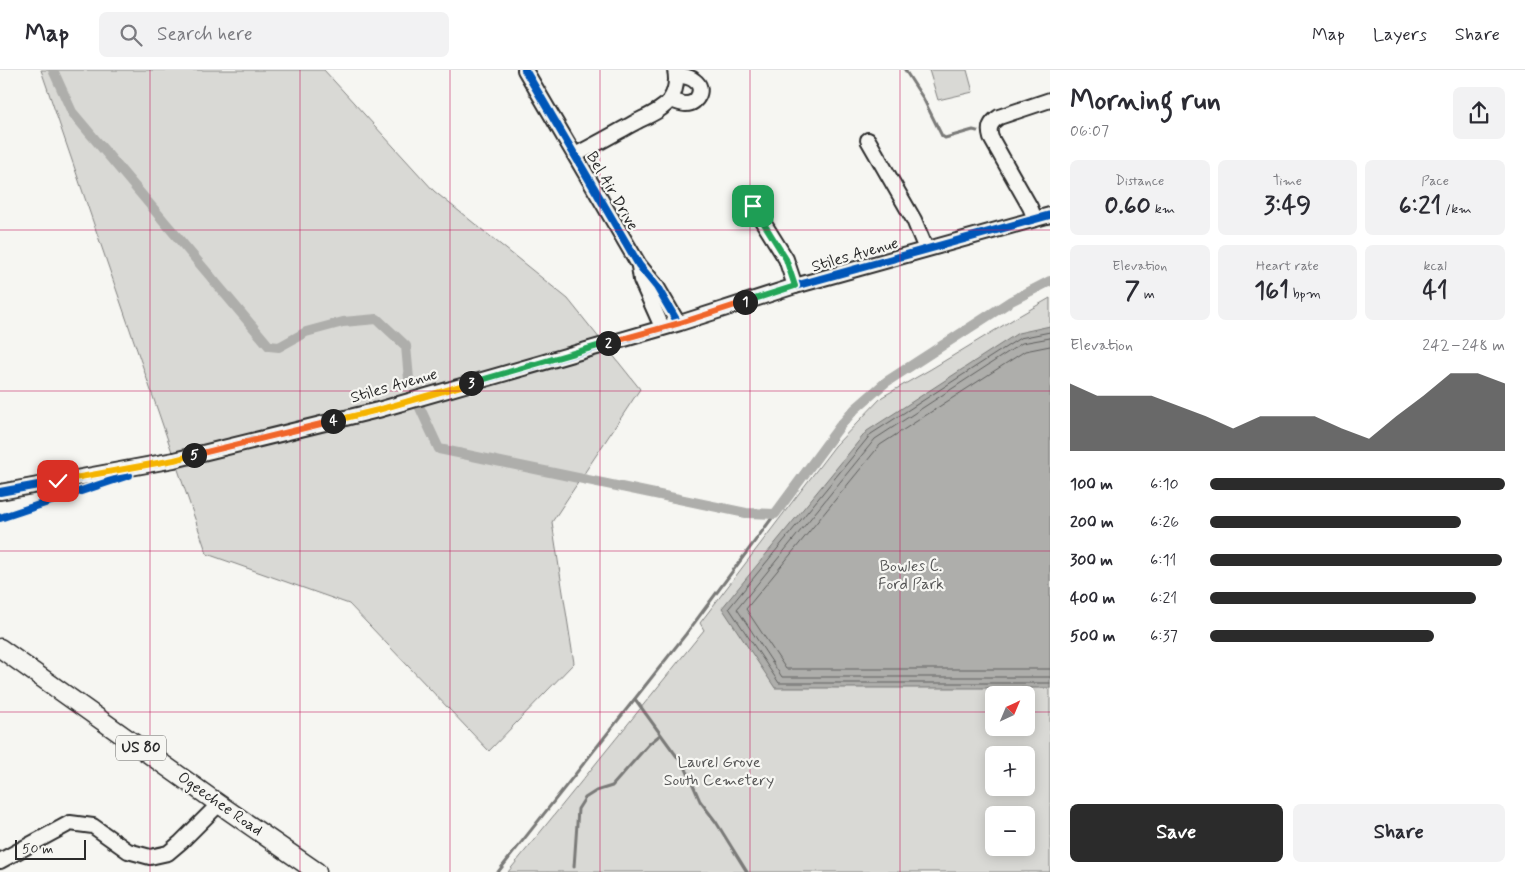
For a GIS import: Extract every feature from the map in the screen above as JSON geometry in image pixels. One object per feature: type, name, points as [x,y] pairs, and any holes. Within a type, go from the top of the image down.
[{"type":"main road","name":"Ogeechee Road","points":[[0,648],[317,872]]},
{"type":"main road","points":[[282,847],[294,872]]},
{"type":"street","name":"Bel Air Drive","points":[[525,70],[638,265],[658,287],[678,323]]},
{"type":"street","points":[[575,155],[665,105],[674,92],[675,72],[695,81],[699,86],[700,94],[689,104],[670,100]]},
{"type":"street","points":[[1035,219],[991,138],[991,124],[999,117],[1050,100]]},
{"type":"street","points":[[868,140],[914,220],[926,249]]},
{"type":"street","points":[[753,206],[786,259],[795,286]]},
{"type":"street","name":"Stiles Avenue","points":[[0,492],[174,460],[350,416],[662,328],[795,286],[1050,215]]},
{"type":"street","name":"Bel Air Drive","points":[[638,265],[641,280],[662,328]]},
{"type":"street","points":[[0,861],[70,823],[93,826],[128,851],[150,857],[168,852],[181,842],[219,804]]},
{"type":"green space","points":[[41,70],[324,70],[434,191],[568,299],[640,389],[552,522],[574,663],[489,751],[349,604],[207,554]]},
{"type":"green space","points":[[929,70],[967,70],[973,92],[938,100]]},
{"type":"green space","name":"Laurel Grove South Cemetery","points":[[1050,298],[1050,872],[508,872],[704,630],[700,623],[835,446],[882,397]]},
{"type":"water","name":"Bowles C. Ford Park","points":[[1050,326],[1050,688],[1035,688],[1035,686],[985,686],[985,688],[775,688],[722,608],[867,431],[1018,333]]},
{"type":"waterway","points":[[53,70],[72,112],[269,346],[279,347],[306,332],[343,322],[377,319],[406,346],[409,379]]},
{"type":"waterway","points":[[905,70],[923,98],[942,136],[945,138],[973,130],[977,131]]},
{"type":"waterway","points":[[420,408],[439,449],[746,513],[775,514],[840,426],[855,409],[886,382],[1011,301],[1050,281]]},
{"type":"waterway","points":[[498,872],[686,634],[775,514]]},
{"type":"waterway","points":[[635,699],[686,769],[700,801],[716,822],[747,872]]},
{"type":"waterway","points":[[574,867],[578,809],[585,798],[596,791],[612,786],[649,744],[660,735]]},
{"type":"cycle path","points":[[525,70],[639,265],[657,287],[678,323]]},
{"type":"cycle path","points":[[0,492],[174,460],[378,410],[680,323],[795,286],[1050,215]]},
{"type":"cycle path","points":[[0,518],[129,475]]},
{"type":"route","points":[[58,481],[174,460],[378,410],[680,323],[795,286],[786,259],[753,206]]}]
